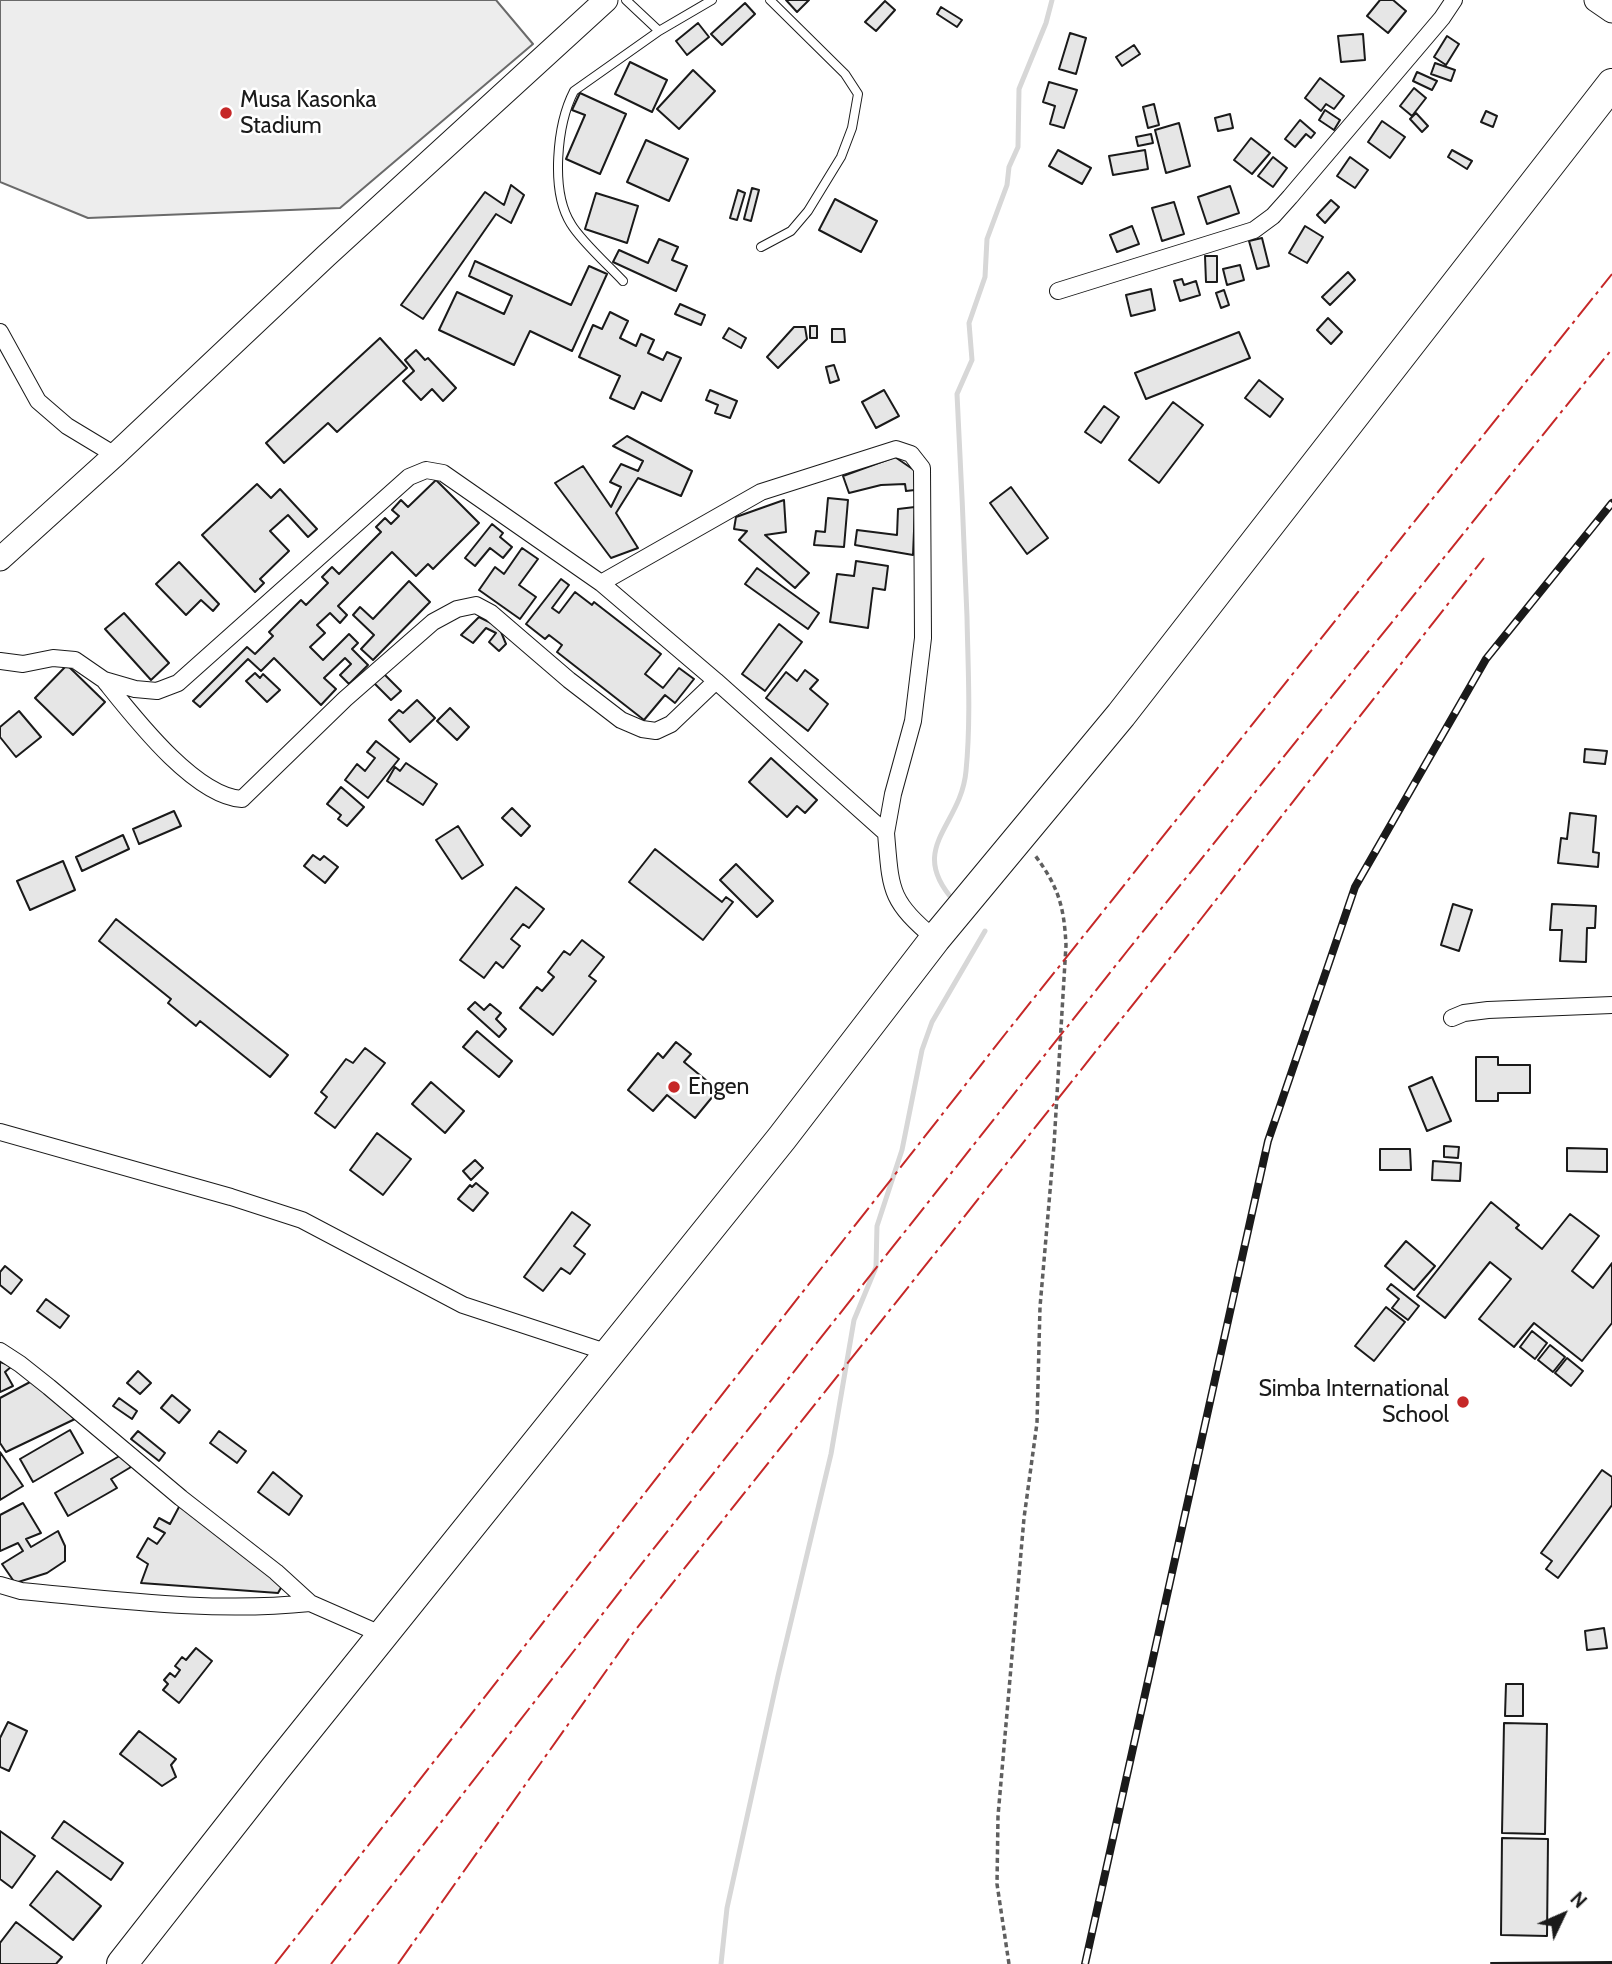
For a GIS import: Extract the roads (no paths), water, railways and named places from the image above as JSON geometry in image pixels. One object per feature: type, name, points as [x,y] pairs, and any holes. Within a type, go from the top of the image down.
[{"type":"highway","points":[[122,1964],[275,1769],[782,1138],[935,939],[1121,715],[1612,85]]},
{"type":"street","points":[[0,559],[606,0]]},
{"type":"street","points":[[1058,291],[1255,230],[1273,216],[1290,197],[1442,18],[1454,0]]},
{"type":"street","points":[[1596,0],[1612,11]]},
{"type":"street","points":[[0,332],[38,401],[67,426],[115,455]]},
{"type":"street","points":[[601,583],[761,492],[896,449],[911,454],[922,467],[923,638],[913,721],[893,794],[886,833],[890,874],[896,898],[908,916],[935,939]]},
{"type":"street","points":[[104,680],[135,689],[157,691],[178,683],[409,477],[426,470],[443,472],[601,583],[716,681],[886,833]]},
{"type":"street","points":[[0,661],[23,664],[53,658],[75,660],[104,680],[172,758],[200,781],[227,798],[242,799],[345,699],[433,622],[457,609],[476,605],[491,613],[569,680],[621,720],[642,729],[656,731],[671,724],[716,681]]},
{"type":"street","points":[[1452,1018],[1464,1013],[1488,1010],[1612,1005]]},
{"type":"street","points":[[0,1132],[231,1197],[302,1220],[463,1305],[609,1353]]},
{"type":"street","points":[[0,1351],[30,1371],[181,1498],[276,1572],[310,1603],[383,1636]]},
{"type":"street","points":[[0,1585],[21,1591],[163,1605],[265,1608],[310,1603]]},
{"type":"lane","points":[[626,0],[659,31]]},
{"type":"lane","points":[[623,281],[570,224],[560,192],[557,162],[567,105],[574,91],[659,31],[712,0]]},
{"type":"lane","points":[[761,247],[791,231],[807,211],[841,156],[852,128],[858,94],[845,74],[770,0]]},
{"type":"waterway","points":[[954,901],[941,882],[935,866],[935,851],[962,790],[968,752],[967,617],[957,394],[972,360],[969,323],[985,277],[987,239],[1007,185],[1009,167],[1018,147],[1019,89],[1046,23],[1052,0]]},
{"type":"waterway","points":[[721,1964],[727,1908],[831,1454],[854,1320],[876,1267],[877,1226],[902,1150],[922,1050],[932,1022],[985,931]]},
{"type":"railway","points":[[1085,1964],[1268,1141],[1355,887],[1486,659],[1612,503]]},
{"type":"place","name":"Musa Kasonka Stadium","points":[[226,113]]},
{"type":"place","name":"Engen","points":[[674,1087]]},
{"type":"place","name":"Simba International School","points":[[1463,1402]]}]
